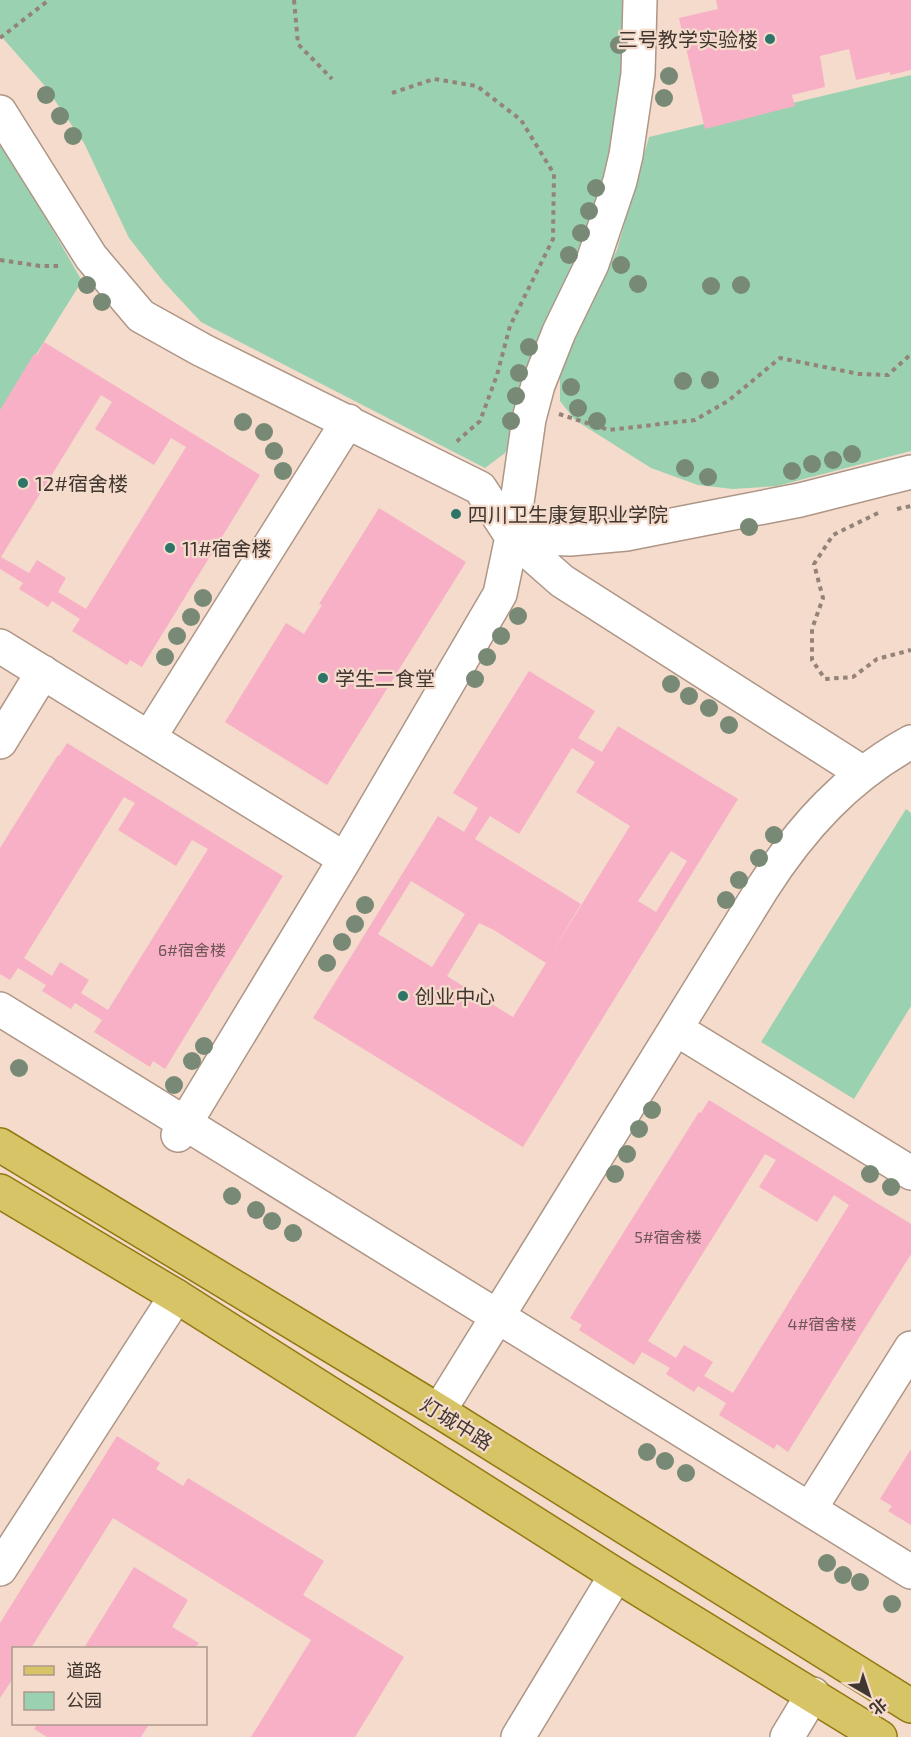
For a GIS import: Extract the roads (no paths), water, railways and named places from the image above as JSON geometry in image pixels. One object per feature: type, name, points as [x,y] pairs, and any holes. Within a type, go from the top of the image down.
[{"type":"main road","name":"灯城中路","points":[[0,1145],[439,1411],[911,1706]]},
{"type":"main road","points":[[0,1191],[176,1296],[616,1575],[880,1737]]},
{"type":"street","points":[[182,1129],[345,859],[500,594],[512,537],[532,406],[546,360],[592,264],[620,181],[638,74],[640,0]]},
{"type":"street","points":[[0,112],[91,257],[141,316],[202,350],[480,488],[512,537],[562,580],[863,773]]},
{"type":"street","points":[[150,738],[348,421]]},
{"type":"street","points":[[512,537],[570,539],[626,534],[800,500],[911,472]]},
{"type":"street","points":[[0,646],[345,859]]},
{"type":"street","points":[[0,742],[44,672]]},
{"type":"street","points":[[439,1411],[788,850],[813,819],[863,773],[911,742]]},
{"type":"street","points":[[0,1009],[182,1129],[498,1317],[911,1572]]},
{"type":"street","points":[[676,1029],[911,1173]]},
{"type":"street","points":[[0,1569],[176,1296]]},
{"type":"street","points":[[810,1509],[911,1348]]},
{"type":"street","points":[[518,1737],[616,1575]]},
{"type":"street","points":[[787,1737],[813,1694]]},
{"type":"place","name":"三号教学实验楼","points":[[770,39]]},
{"type":"place","name":"12#宿舍楼","points":[[23,483]]},
{"type":"place","name":"四川卫生康复职业学院","points":[[456,514]]},
{"type":"place","name":"11#宿舍楼","points":[[170,548]]},
{"type":"place","name":"学生二食堂","points":[[323,678]]},
{"type":"place","name":"创业中心","points":[[403,996]]}]
